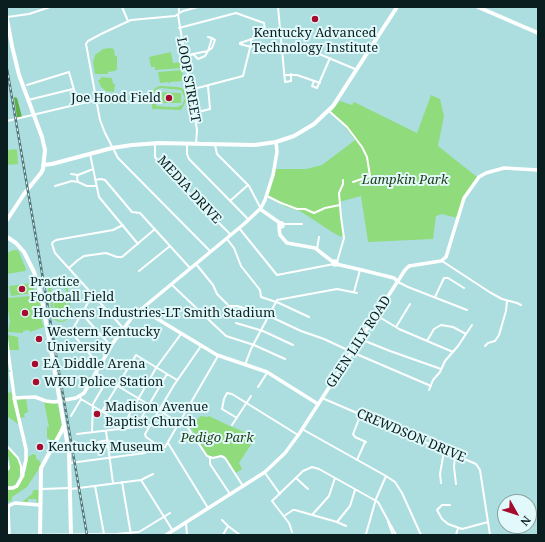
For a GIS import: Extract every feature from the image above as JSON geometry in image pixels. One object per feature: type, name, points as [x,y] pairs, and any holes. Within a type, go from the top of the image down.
[{"type":"main road","points":[[43,166],[112,148],[132,145],[155,143],[255,145],[276,142],[303,131],[317,122],[338,99],[397,7]]},
{"type":"main road","points":[[478,7],[538,33]]},
{"type":"main road","points":[[7,18],[16,63],[44,142],[45,152],[43,166],[7,220]]},
{"type":"main road","points":[[7,237],[16,243],[22,250],[31,266],[39,285],[43,302],[70,463],[71,535]]},
{"type":"main road","points":[[40,535],[41,466],[64,425]]},
{"type":"street","points":[[7,18],[29,14],[50,7]]},
{"type":"street","points":[[122,7],[128,21]]},
{"type":"street","name":"LOOP STREET","points":[[179,7],[179,28],[197,130],[196,144]]},
{"type":"street","points":[[198,7],[168,17],[135,19],[128,21],[102,33],[87,42],[86,45],[101,124],[118,158],[210,251]]},
{"type":"street","points":[[278,7],[285,82],[291,81],[290,74]]},
{"type":"street","points":[[179,28],[236,14],[264,23],[264,36],[240,43],[251,47]]},
{"type":"street","points":[[194,54],[197,58],[204,58],[212,38],[208,37]]},
{"type":"street","points":[[190,90],[243,76],[251,47],[251,39]]},
{"type":"street","points":[[281,46],[298,46],[356,70]]},
{"type":"street","points":[[184,57],[207,52]]},
{"type":"street","points":[[314,81],[312,86],[318,88],[330,58]]},
{"type":"street","points":[[27,85],[69,72],[78,104]]},
{"type":"street","points":[[284,75],[297,75],[320,83]]},
{"type":"street","points":[[194,113],[210,109],[208,86]]},
{"type":"street","points":[[28,100],[73,88]]},
{"type":"street","points":[[7,121],[96,100]]},
{"type":"street","points":[[329,110],[347,127],[362,147],[368,160],[370,176],[353,182]]},
{"type":"street","points":[[71,416],[111,347],[130,319],[260,208],[267,196],[275,165],[277,152],[276,142]]},
{"type":"street","name":"MEDIA DRIVE","points":[[155,143],[155,157],[230,235]]},
{"type":"street","points":[[187,144],[187,154],[189,159],[248,219]]},
{"type":"street","points":[[214,145],[217,153],[248,185],[260,208],[280,225],[302,224]]},
{"type":"street","points":[[90,154],[98,195],[101,201],[138,244]]},
{"type":"street","points":[[520,305],[507,301],[490,292],[442,260],[447,256],[465,197],[479,177],[487,172],[504,168],[538,170]]},
{"type":"street","points":[[71,174],[78,174],[93,169]]},
{"type":"street","points":[[78,174],[78,182]]},
{"type":"street","points":[[96,180],[105,180],[132,211],[135,213],[140,213],[190,268]]},
{"type":"street","points":[[335,262],[344,241],[339,193],[343,180]]},
{"type":"street","points":[[55,186],[69,182],[78,182],[86,186],[96,186]]},
{"type":"street","points":[[230,201],[238,192],[248,185]]},
{"type":"street","points":[[267,196],[297,209],[305,209],[314,213],[325,208],[340,205]]},
{"type":"street","points":[[122,225],[113,230],[54,241],[52,244],[55,253],[124,328]]},
{"type":"street","points":[[280,225],[280,236],[287,243],[317,249],[335,262],[394,278],[408,286],[467,310]]},
{"type":"street","points":[[239,227],[277,275],[335,262]]},
{"type":"street","points":[[69,268],[86,256],[108,253],[117,257],[122,257],[155,229]]},
{"type":"street","points":[[317,249],[319,236]]},
{"type":"street","points":[[226,238],[234,248],[241,266],[260,290],[261,297],[276,302],[309,318]]},
{"type":"street","points":[[139,271],[170,246]]},
{"type":"street","name":"GLEN LILY ROAD","points":[[166,535],[264,472],[285,453],[405,270],[409,266],[442,260]]},
{"type":"street","points":[[196,264],[212,283],[217,294],[228,306],[237,306],[268,316],[431,386]]},
{"type":"street","points":[[354,292],[360,269]]},
{"type":"street","points":[[436,297],[444,278],[448,278],[464,288]]},
{"type":"street","points":[[171,284],[225,336],[253,344],[285,359]]},
{"type":"street","points":[[245,365],[260,330],[276,302],[280,299],[337,289],[358,293]]},
{"type":"street","points":[[93,294],[71,333],[100,367]]},
{"type":"street","points":[[486,346],[488,343],[495,341],[499,334],[506,311],[507,301]]},
{"type":"street","points":[[396,327],[410,304]]},
{"type":"street","points":[[141,309],[218,356],[268,372],[318,404]]},
{"type":"street","points":[[81,313],[111,347]]},
{"type":"street","points":[[376,315],[396,327],[452,352]]},
{"type":"street","points":[[236,322],[260,330],[293,345]]},
{"type":"street","points":[[427,341],[434,329],[441,325],[453,327],[466,334]]},
{"type":"street","points":[[429,390],[445,361],[472,325]]},
{"type":"street","points":[[121,429],[156,368],[181,334]]},
{"type":"street","points":[[7,339],[14,398]]},
{"type":"street","points":[[360,339],[441,370]]},
{"type":"street","points":[[201,346],[177,380],[145,434],[147,438],[153,442],[163,447],[168,443],[218,356]]},
{"type":"street","points":[[7,348],[14,398],[26,449],[26,460],[22,477],[15,487],[7,488]]},
{"type":"street","points":[[102,411],[136,355],[177,380]]},
{"type":"street","points":[[258,387],[268,372]]},
{"type":"street","points":[[96,373],[190,430],[206,455],[210,457],[220,456],[225,458],[243,486]]},
{"type":"street","points":[[77,434],[136,426],[166,374]]},
{"type":"street","points":[[92,432],[92,406],[108,380]]},
{"type":"street","points":[[237,418],[222,409],[226,394],[230,393],[298,435]]},
{"type":"street","points":[[232,425],[250,396]]},
{"type":"street","points":[[14,398],[35,397],[48,402],[81,398],[123,424]]},
{"type":"street","name":"CREWDSON DRIVE","points":[[322,398],[475,463],[479,468],[490,535]]},
{"type":"street","points":[[357,460],[366,442],[355,437],[353,434],[361,414]]},
{"type":"street","points":[[302,429],[395,482],[400,488],[421,535]]},
{"type":"street","points":[[106,431],[111,458],[113,483]]},
{"type":"street","points":[[98,442],[108,440]]},
{"type":"street","points":[[70,463],[144,453],[153,442]]},
{"type":"street","points":[[168,443],[208,508]]},
{"type":"street","points":[[7,446],[20,462],[22,477]]},
{"type":"street","points":[[441,483],[440,474],[444,451]]},
{"type":"street","points":[[455,455],[454,467],[456,484]]},
{"type":"street","points":[[210,457],[210,464],[230,494]]},
{"type":"street","points":[[7,462],[7,471]]},
{"type":"street","points":[[292,532],[290,524],[272,501],[304,470],[312,467],[319,469],[355,490],[376,500],[381,505],[395,535]]},
{"type":"street","points":[[264,472],[280,494]]},
{"type":"street","points":[[40,489],[95,486],[141,480],[153,474]]},
{"type":"street","points":[[366,534],[376,500],[386,476]]},
{"type":"street","points":[[296,478],[308,489]]},
{"type":"street","points":[[312,515],[329,496],[335,478]]},
{"type":"street","points":[[141,480],[173,531]]},
{"type":"street","points":[[122,482],[131,534]]},
{"type":"street","points":[[95,486],[104,535]]},
{"type":"street","points":[[337,522],[350,506],[355,490]]},
{"type":"street","points":[[40,505],[15,503],[10,505],[8,511],[10,535],[131,534],[141,532],[170,513]]},
{"type":"street","points":[[450,505],[441,506],[437,511],[445,522],[458,528],[466,529],[488,522]]},
{"type":"street","points":[[284,516],[294,510],[346,526]]},
{"type":"street","points":[[222,520],[240,535]]},
{"type":"street","points":[[186,523],[187,535]]},
{"type":"street","points":[[223,535],[228,526]]},
{"type":"street","points":[[456,535],[458,528]]},
{"type":"green space","points":[[103,49],[114,49],[115,56],[117,56],[117,69],[115,71],[108,72],[108,74],[95,74],[93,62],[95,55]]},
{"type":"green space","points":[[171,52],[173,63],[183,62],[183,68],[155,70],[155,67],[151,67],[149,57]]},
{"type":"green space","points":[[182,70],[183,81],[170,82],[169,84],[168,82],[160,83],[158,72]]},
{"type":"green space","points":[[101,77],[112,78],[113,84],[115,84],[114,92],[106,91],[101,87],[98,80],[101,79]]},
{"type":"green space","points":[[160,86],[178,87],[184,89],[186,100],[181,110],[152,109],[152,94],[155,88]],"holes":[[[160,88],[181,90],[185,98],[182,105],[177,107],[157,106],[154,101],[156,90]]]},
{"type":"green space","name":"Joe Hood Field","points":[[157,92],[181,93],[181,103],[157,103]]},
{"type":"green space","name":"Lampkin Park","points":[[431,95],[440,99],[444,116],[438,146],[477,177],[465,194],[457,218],[442,214],[436,216],[433,239],[368,242],[361,196],[339,202],[343,235],[341,237],[300,211],[286,207],[268,197],[276,169],[306,169],[322,165],[355,140],[342,123],[330,113],[340,101],[352,105],[354,102],[417,133]]},
{"type":"green space","points":[[14,97],[17,98],[22,117],[17,118]]},
{"type":"green space","points":[[17,149],[18,164],[7,165],[7,150]]},
{"type":"green space","points":[[13,250],[18,250],[26,269],[25,271],[7,274],[7,253]]},
{"type":"green space","name":"Practice Football Field","points":[[33,283],[34,293],[11,296],[9,286]]},
{"type":"green space","points":[[56,283],[62,283],[67,286],[72,317],[63,322],[53,319],[48,289]],"holes":[[[58,285],[63,286],[66,290],[70,312],[68,318],[62,321],[58,320],[55,316],[51,293],[52,288]]]},
{"type":"green space","points":[[64,292],[68,312],[56,315],[52,294]]},
{"type":"green space","name":"Houchens Industries-LT Smith Stadium","points":[[30,296],[38,298],[38,300],[40,299],[42,322],[44,327],[30,332],[29,330],[23,331],[23,333],[8,332],[10,321],[7,306],[8,298]]},
{"type":"green space","points":[[8,335],[18,337],[19,350],[9,350]]},
{"type":"green space","points":[[11,392],[18,424],[7,416],[7,393]]},
{"type":"green space","points":[[26,398],[28,412],[24,414],[25,417],[20,418],[17,401],[19,399]]},
{"type":"green space","points":[[44,402],[56,403],[58,405],[62,427],[54,442],[47,438],[47,427],[49,427]]},
{"type":"green space","name":"Pedigo Park","points":[[201,416],[209,416],[256,437],[239,463],[242,469],[236,473],[223,455],[211,457],[207,455],[193,431],[189,427]]},
{"type":"green space","points":[[7,446],[17,457],[21,468],[19,478],[15,485],[12,486],[7,486],[7,473],[10,462],[7,453]]},
{"type":"green space","points":[[33,454],[36,455],[36,459],[39,460],[41,464],[40,467],[27,487],[12,497],[12,500],[9,502],[7,501],[7,490],[14,489],[22,479],[26,471],[28,457]]},
{"type":"green space","points":[[34,490],[39,490],[38,504],[32,503],[37,503],[36,499],[28,499],[28,503],[21,503],[33,493],[32,492]]},
{"type":"railway","points":[[7,69],[87,535]]},
{"type":"place","name":"Kentucky Advanced Technology Institute","points":[[315,19]]},
{"type":"place","name":"Joe Hood Field","points":[[169,98]]},
{"type":"place","name":"Practice Football Field","points":[[22,289]]},
{"type":"place","name":"Houchens Industries-LT Smith Stadium","points":[[25,313]]},
{"type":"place","name":"Western Kentucky University","points":[[39,339]]},
{"type":"place","name":"EA Diddle Arena","points":[[35,364]]},
{"type":"place","name":"WKU Police Station","points":[[36,382]]},
{"type":"place","name":"Madison Avenue Baptist Church","points":[[97,414]]},
{"type":"place","name":"Kentucky Museum","points":[[40,447]]}]
